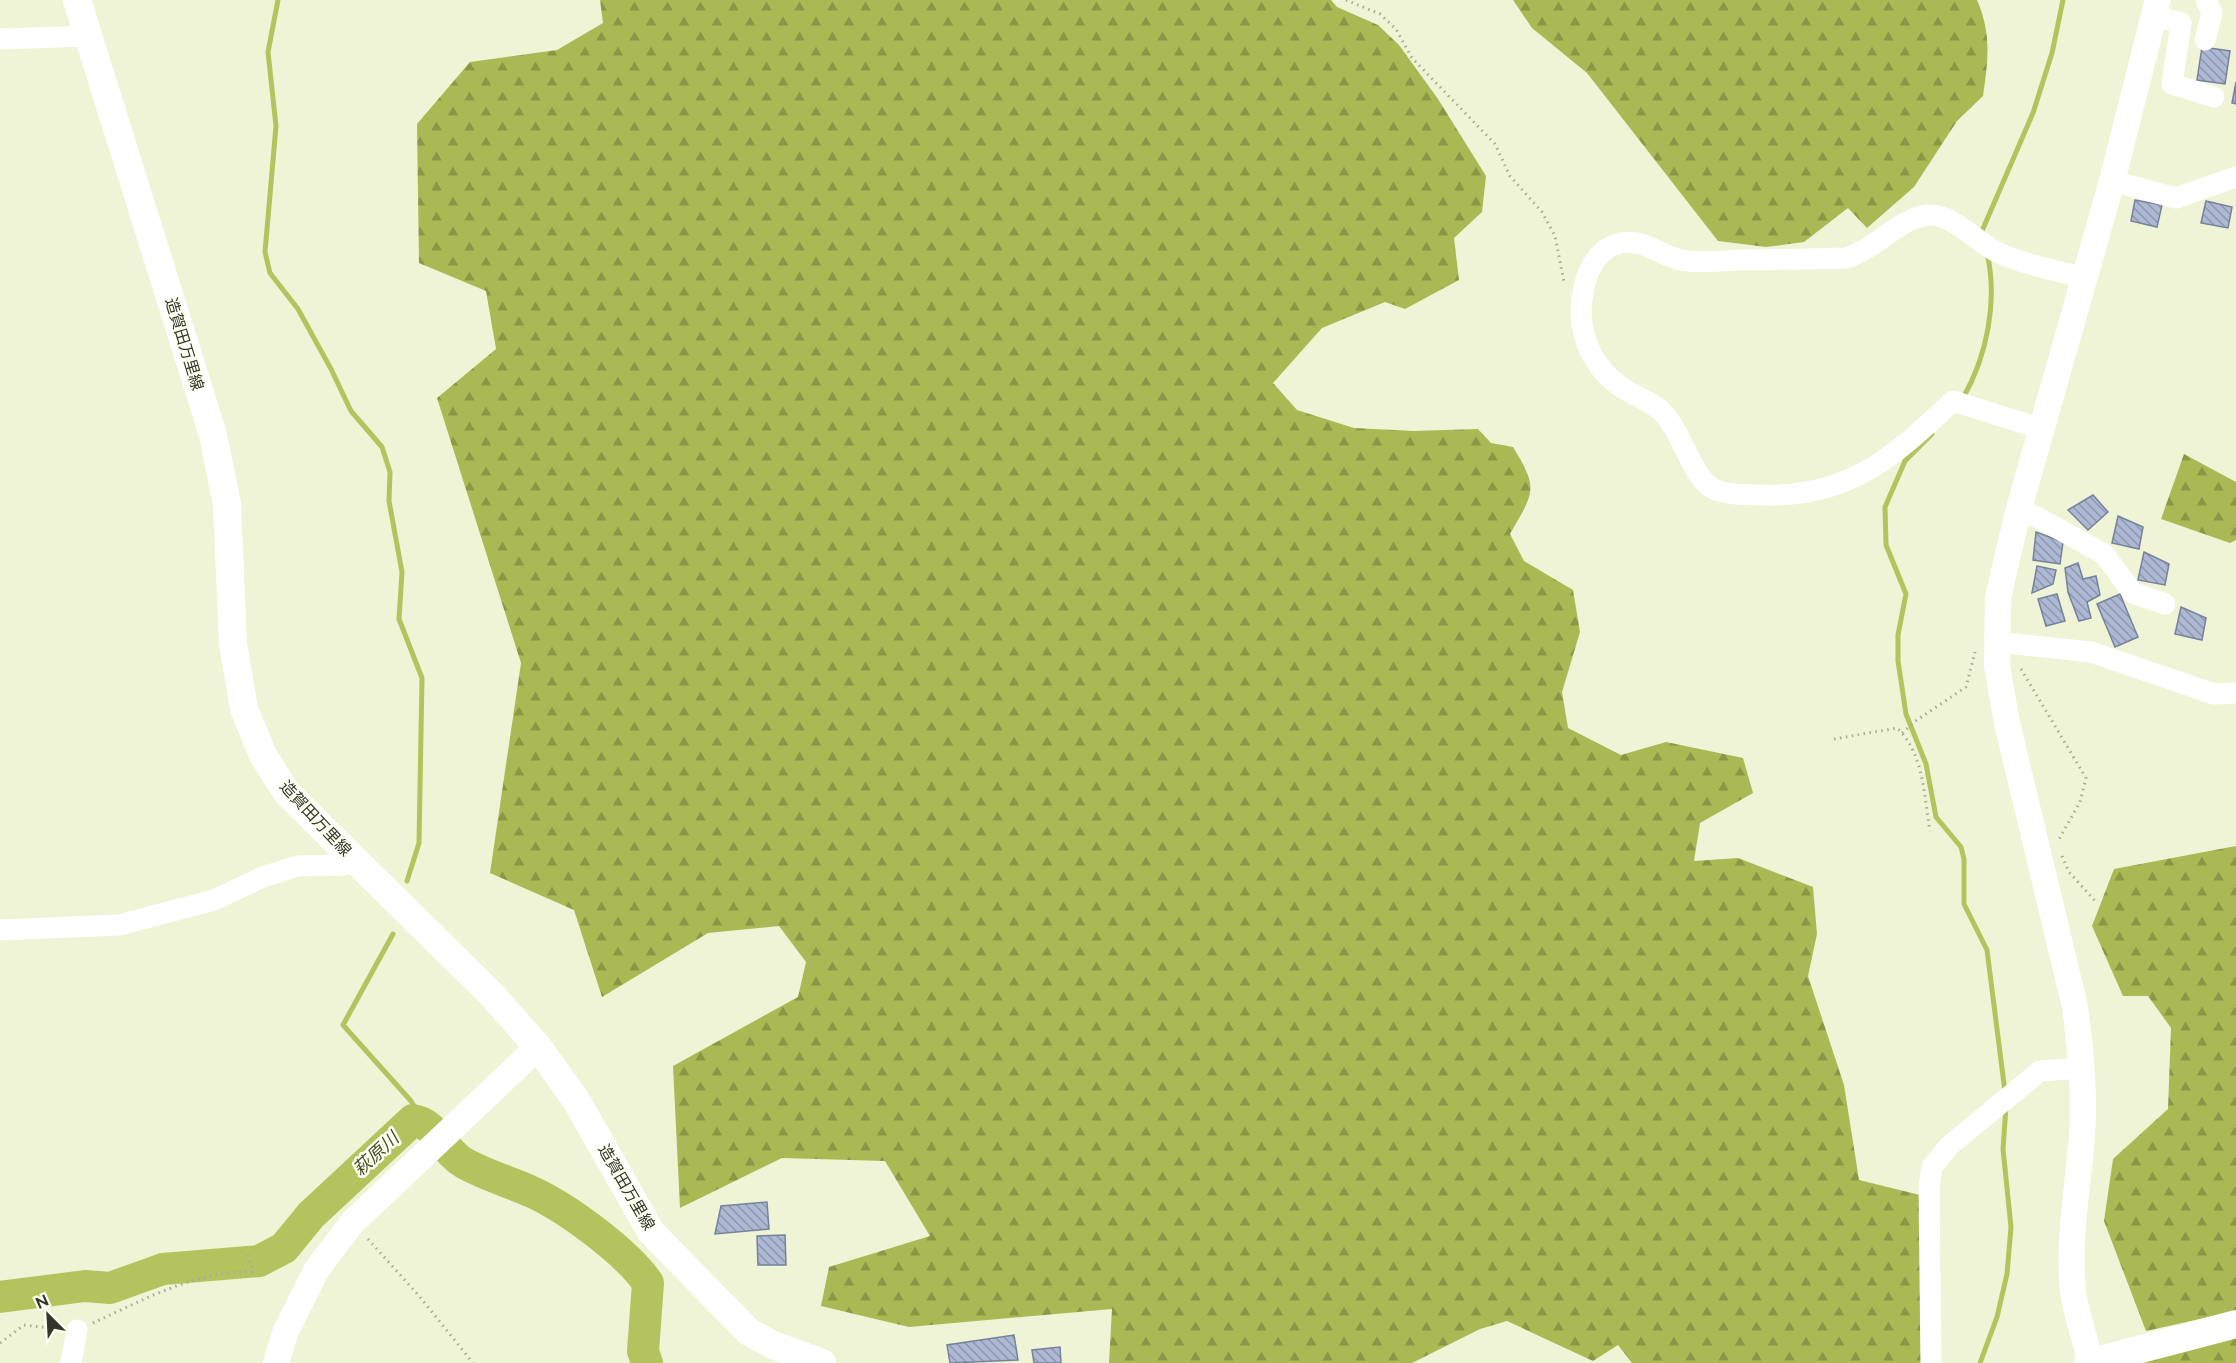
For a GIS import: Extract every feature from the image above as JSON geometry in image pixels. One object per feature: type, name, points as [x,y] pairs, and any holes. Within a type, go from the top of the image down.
[{"type":"main road","name":"造賀田万里線","points":[[77,0],[213,435],[227,504],[233,644],[244,710],[263,755],[287,793],[492,995],[538,1047],[576,1100],[651,1232],[749,1332],[772,1346],[822,1363]]},
{"type":"main road","points":[[2090,1363],[2236,1324]]},
{"type":"street","points":[[2205,40],[2212,13],[2206,0]]},
{"type":"street","points":[[2090,1363],[2073,1293],[2071,1250],[2083,1119],[2083,1068],[2075,1007],[2007,723],[1997,666],[1998,597],[2018,512],[2112,181],[2157,8],[2181,23],[2172,84],[2214,97]]},
{"type":"street","points":[[0,39],[88,36]]},
{"type":"street","points":[[2112,181],[2176,198],[2236,177]]},
{"type":"street","points":[[2042,429],[1953,401],[1899,451],[1864,474],[1837,485],[1780,496],[1714,489],[1704,482],[1672,424],[1659,410],[1619,386],[1601,369],[1586,344],[1581,322],[1582,294],[1587,275],[1601,253],[1615,245],[1629,242],[1647,245],[1685,261],[1846,258],[1864,253],[1920,217],[1934,214],[1948,219],[1999,253],[2083,279]]},
{"type":"street","points":[[2018,512],[2036,516],[2104,554],[2133,593],[2165,604]]},
{"type":"street","points":[[1996,642],[2091,652],[2214,694],[2236,693]]},
{"type":"street","points":[[0,930],[119,925],[214,900],[263,877],[297,866],[344,865],[353,858]]},
{"type":"street","points":[[276,1363],[285,1333],[316,1269],[352,1223],[538,1047]]},
{"type":"street","points":[[1931,1363],[1929,1187],[1932,1167],[1949,1146],[2040,1071],[2083,1068]]},
{"type":"street","points":[[71,1363],[77,1330]]},
{"type":"path","points":[[1346,0],[1380,14],[1396,29],[1412,58],[1495,144],[1510,176],[1542,212],[1555,236],[1567,296],[1582,294]]},
{"type":"path","points":[[1902,733],[1917,720],[1966,687],[1975,651],[1996,642]]},
{"type":"path","points":[[2024,644],[2020,667],[2086,778],[2080,802],[2057,843]]},
{"type":"path","points":[[1834,739],[1897,728],[1907,738],[1919,765],[1930,831]]},
{"type":"path","points":[[2061,852],[2069,872],[2096,902]]},
{"type":"path","points":[[352,1223],[420,1296],[473,1363]]},
{"type":"path","points":[[0,1343],[24,1325],[77,1330],[169,1288],[234,1271],[254,1272],[247,1253]]},
{"type":"green space","points":[[600,0],[1331,0],[1337,7],[1378,25],[1399,45],[1438,99],[1486,176],[1482,212],[1454,238],[1459,280],[1405,309],[1385,302],[1322,328],[1273,383],[1297,410],[1354,428],[1414,431],[1478,429],[1491,443],[1513,447],[1527,472],[1530,490],[1524,509],[1510,534],[1524,561],[1573,590],[1580,632],[1562,692],[1568,728],[1621,755],[1666,742],[1743,758],[1753,793],[1700,823],[1694,861],[1738,858],[1813,887],[1817,934],[1808,976],[1844,1085],[1859,1180],[1920,1195],[1921,1363],[1632,1363],[1618,1345],[1593,1361],[1507,1321],[1480,1329],[1412,1363],[1109,1363],[1112,1309],[909,1327],[821,1306],[829,1267],[930,1236],[885,1161],[782,1158],[680,1208],[673,1066],[798,997],[806,962],[779,926],[708,933],[602,997],[574,910],[490,873],[521,663],[437,398],[496,349],[486,291],[419,263],[417,124],[470,62],[557,50],[603,23]]},
{"type":"green space","points":[[1513,0],[1977,0],[1985,24],[1988,48],[1983,96],[1957,121],[1914,187],[1867,228],[1848,208],[1804,242],[1766,247],[1718,241],[1587,73],[1532,28]]},
{"type":"green space","points":[[2184,454],[2236,482],[2236,540],[2230,543],[2161,519]]},
{"type":"green space","points":[[2236,846],[2236,1311],[2146,1331],[2104,1221],[2113,1159],[2168,1109],[2171,1028],[2148,996],[2123,996],[2092,926],[2114,869]]},
{"type":"green space","points":[[2236,1336],[2236,1363],[2125,1363]]},
{"type":"building","points":[[2202,47],[2230,51],[2225,84],[2197,80]]},
{"type":"building","points":[[2236,82],[2236,104],[2232,103]]},
{"type":"building","points":[[2135,200],[2162,205],[2157,227],[2131,221]]},
{"type":"building","points":[[2206,201],[2232,207],[2228,228],[2201,223]]},
{"type":"building","points":[[2093,495],[2108,512],[2088,530],[2068,510]]},
{"type":"building","points":[[2118,516],[2143,527],[2139,549],[2112,543]]},
{"type":"building","points":[[2036,532],[2063,542],[2060,564],[2033,560]]},
{"type":"building","points":[[2144,552],[2169,564],[2165,585],[2138,580]]},
{"type":"building","points":[[2078,563],[2083,579],[2096,576],[2100,595],[2087,602],[2091,618],[2079,621],[2068,592],[2065,568]]},
{"type":"building","points":[[2037,566],[2056,570],[2053,584],[2032,593]]},
{"type":"building","points":[[2057,594],[2065,621],[2046,626],[2038,599]]},
{"type":"building","points":[[2120,594],[2138,637],[2115,647],[2097,604]]},
{"type":"building","points":[[2181,607],[2206,618],[2202,640],[2175,634]]},
{"type":"building","points":[[767,1202],[769,1229],[715,1234],[721,1206]]},
{"type":"building","points":[[785,1235],[786,1265],[758,1265],[757,1236]]},
{"type":"building","points":[[1014,1335],[1018,1360],[950,1363],[947,1345]]},
{"type":"building","points":[[1060,1347],[1061,1363],[1034,1363],[1032,1350]]},
{"type":"waterway","points":[[278,0],[268,52],[276,126],[265,252],[270,273],[298,309],[351,411],[382,447],[390,472],[389,501],[402,572],[399,619],[422,678],[419,843],[407,881]]},
{"type":"waterway","points":[[1983,235],[1982,231],[2033,113],[2052,53],[2063,0]]},
{"type":"waterway","points":[[1963,398],[1978,364],[1988,328],[1991,290],[1987,253]]},
{"type":"waterway","points":[[1932,434],[1905,461],[1885,507],[1886,545],[1906,594],[1898,635],[1898,661],[1906,714],[1926,764],[1936,817],[1961,847],[1964,859],[1964,904],[1987,950],[2005,1092]]},
{"type":"waterway","points":[[393,934],[343,1025],[411,1101],[423,1121]]},
{"type":"waterway","points":[[1980,1363],[1997,1317],[2007,1274],[2011,1227],[2003,1149],[2006,1107]]},
{"type":"waterway","name":"萩原川","points":[[0,1297],[85,1286],[110,1288],[163,1269],[259,1261],[284,1248],[311,1215],[413,1120],[428,1126],[464,1163],[546,1199],[579,1220],[626,1258],[648,1283],[643,1351],[647,1363]]}]
